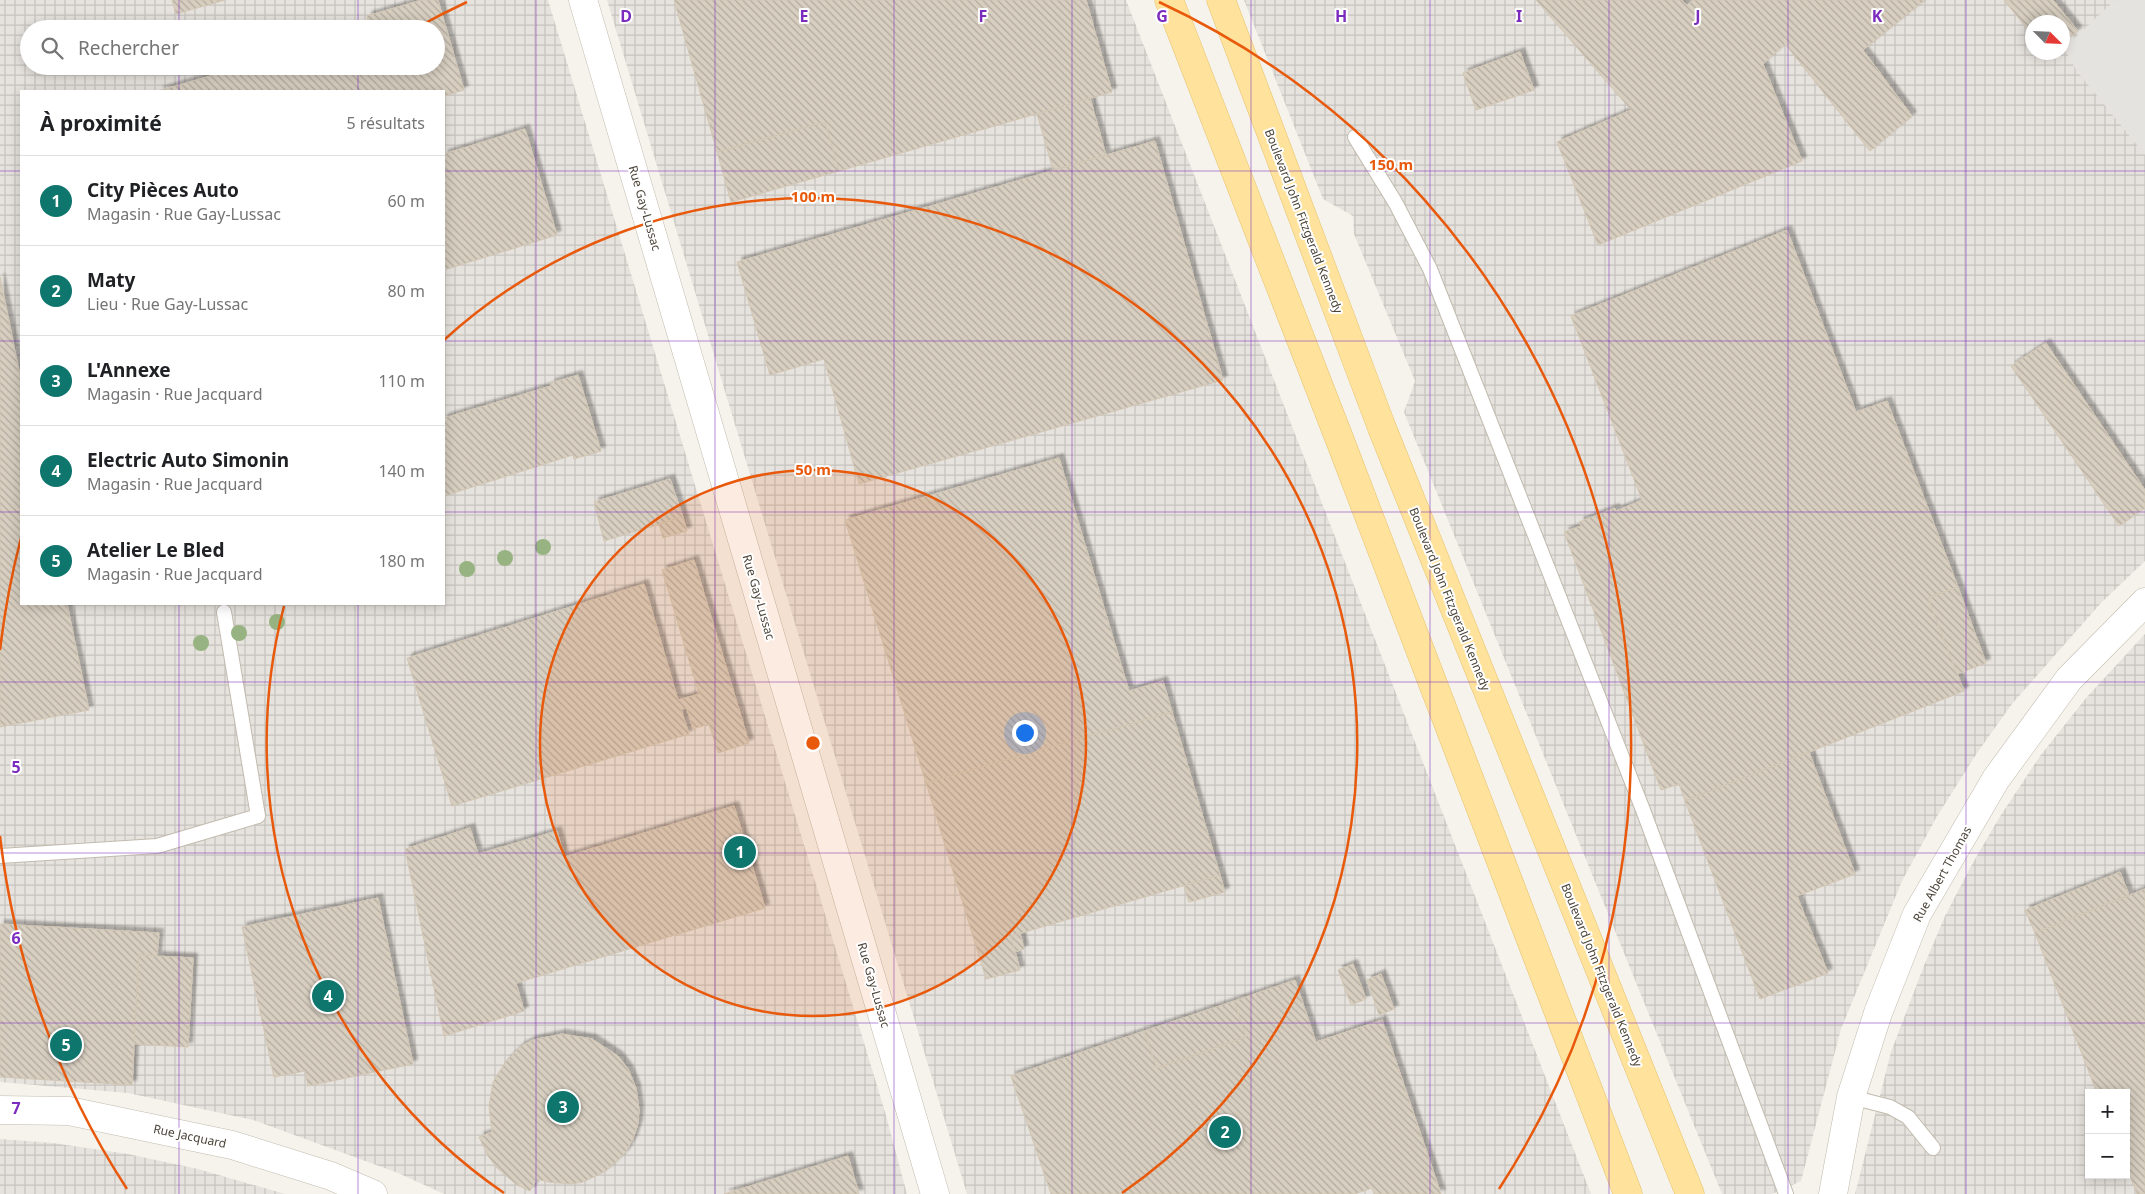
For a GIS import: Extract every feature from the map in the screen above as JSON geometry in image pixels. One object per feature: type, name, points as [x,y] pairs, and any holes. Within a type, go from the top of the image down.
[{"type":"main road","points":[[1169,0],[1341,443],[1628,1194]]},
{"type":"main road","name":"Boulevard John Fitzgerald Kennedy","points":[[1221,0],[1385,437],[1690,1194]]},
{"type":"street","name":"Rue Gay-Lussac","points":[[583,0],[935,1194]]},
{"type":"street","name":"Rue Albert Thomas","points":[[1833,1194],[1851,1097],[1878,1013],[1917,914],[1996,779],[2068,679],[2145,602]]},
{"type":"street","name":"Rue Jacquard","points":[[0,1110],[69,1111],[232,1145],[331,1176],[373,1194]]},
{"type":"lane","points":[[1355,137],[1395,202],[1430,269],[1643,810],[1786,1194]]},
{"type":"lane","points":[[0,856],[157,846],[258,816],[224,612]]},
{"type":"lane","points":[[1851,1097],[1890,1107],[1908,1117],[1934,1148]]},
{"type":"shaded area","points":[[0,0],[548,0],[885,1112],[907,1194],[444,1194],[398,1173],[253,1120],[128,1093],[0,1082]]},
{"type":"shaded area","points":[[607,0],[1126,0],[1591,1194],[967,1194]]},
{"type":"shaded area","points":[[1244,0],[2145,0],[2145,561],[2101,603],[2012,704],[1977,753],[1936,818],[1902,881],[1841,1029],[1801,1181],[1772,1194],[1722,1194],[1404,412],[1415,381],[1354,234],[1353,216],[1323,199]]},
{"type":"shaded area","points":[[2115,0],[2145,0],[2145,155],[2076,70],[2070,59],[2070,42]]},
{"type":"shaded area","points":[[2145,634],[2145,1194],[1855,1194],[1891,1052],[1923,968],[1945,916],[1971,866],[1999,818],[2040,756],[2086,698]]},
{"type":"shaded area","points":[[0,1139],[53,1143],[128,1154],[198,1169],[285,1194],[0,1194]]},
{"type":"building","points":[[172,0],[225,0],[176,14]]},
{"type":"building","points":[[422,0],[438,0],[444,20],[368,20],[367,16]]},
{"type":"building","points":[[674,0],[1086,0],[1112,92],[839,171],[825,122],[717,152]]},
{"type":"building","points":[[1536,0],[1682,0],[1687,5],[1693,0],[1925,0],[1863,50],[1912,116],[1870,151],[1785,44],[1763,64],[1802,161],[1598,245],[1557,142],[1631,110]]},
{"type":"building","points":[[2004,0],[2053,0],[2065,15],[2025,15],[2025,26]]},
{"type":"building","points":[[2070,21],[2078,31],[2070,37]]},
{"type":"building","points":[[445,24],[464,90],[445,96],[445,90],[161,90],[214,75],[445,75]]},
{"type":"building","points":[[1520,52],[1534,90],[1476,110],[1463,73]]},
{"type":"building","points":[[1090,98],[1106,155],[1053,170],[1037,114]]},
{"type":"building","points":[[825,122],[839,171],[731,202],[717,152]]},
{"type":"building","points":[[525,129],[557,235],[445,270],[445,154]]},
{"type":"building","points":[[1155,141],[1223,380],[859,484],[824,359],[770,375],[737,262]]},
{"type":"building","points":[[1787,230],[1856,412],[1887,401],[1958,587],[1928,598],[1964,691],[1685,801],[1679,784],[1661,790],[1564,532],[1581,526],[1579,522],[1615,508],[1616,511],[1642,500],[1571,316]]},
{"type":"building","points":[[0,277],[20,376],[20,605],[67,605],[89,710],[0,727]]},
{"type":"building","points":[[2046,343],[2145,490],[2145,508],[2119,526],[2011,366]]},
{"type":"building","points":[[578,375],[601,451],[574,459],[573,455],[445,496],[445,418],[551,386],[551,383]]},
{"type":"building","points":[[1059,458],[1129,691],[1163,681],[1172,712],[926,783],[845,520]]},
{"type":"building","points":[[670,479],[683,517],[604,541],[594,502]]},
{"type":"building","points":[[683,517],[687,531],[663,538],[659,524]]},
{"type":"building","points":[[694,560],[749,743],[718,753],[709,724],[693,729],[687,708],[681,709],[689,734],[452,806],[407,658],[644,584],[678,700],[699,694],[662,570]]},
{"type":"building","points":[[1958,587],[1986,663],[1957,674],[1928,598]]},
{"type":"building","points":[[1172,712],[1220,875],[1011,936],[1020,970],[986,979],[926,783]]},
{"type":"building","points":[[1809,752],[1855,874],[1797,896],[1828,973],[1760,999],[1685,801]]},
{"type":"building","points":[[734,806],[765,908],[516,983],[524,1011],[444,1036],[405,849],[470,828],[478,854],[557,831],[564,857]]},
{"type":"building","points":[[2120,872],[2129,895],[2035,933],[2025,910]]},
{"type":"building","points":[[1220,875],[1225,892],[1189,902],[1184,886]]},
{"type":"building","points":[[2145,889],[2145,1194],[2137,1194],[2130,1176],[2130,1089],[2095,1089],[2035,933]]},
{"type":"building","points":[[378,898],[413,1064],[308,1086],[305,1071],[274,1077],[242,927]]},
{"type":"building","points":[[0,924],[159,933],[157,956],[139,955],[132,1085],[0,1077]]},
{"type":"building","points":[[1020,933],[1024,949],[1015,952],[1011,936]]},
{"type":"building","points":[[139,955],[193,958],[188,1047],[134,1044]]},
{"type":"building","points":[[1353,964],[1366,999],[1351,1005],[1338,970]]},
{"type":"building","points":[[1381,974],[1394,1009],[1379,1015],[1367,980]]},
{"type":"building","points":[[1295,980],[1316,1042],[1382,1020],[1441,1194],[1374,1194],[1372,1188],[1355,1194],[1051,1194],[1011,1076],[1144,1031],[1157,1068],[1246,1037],[1234,1001]]},
{"type":"building","points":[[1234,1001],[1246,1037],[1157,1068],[1144,1031]]},
{"type":"building","points":[[562,1034],[592,1039],[618,1056],[628,1069],[636,1088],[639,1109],[638,1124],[633,1139],[625,1153],[606,1171],[583,1182],[571,1184],[537,1179],[530,1191],[517,1185],[497,1168],[488,1156],[479,1137],[492,1132],[489,1106],[493,1082],[507,1060],[521,1046],[533,1040]]},
{"type":"building","points":[[848,1156],[859,1194],[724,1194]]},
{"type":"place","name":"City Pièces Auto","points":[[740,852]]},
{"type":"place","name":"Electric Auto Simonin","points":[[328,996]]},
{"type":"place","name":"Atelier Le Bled","points":[[66,1045]]},
{"type":"place","name":"L'Annexe","points":[[563,1107]]},
{"type":"place","name":"Maty","points":[[1225,1132]]}]
